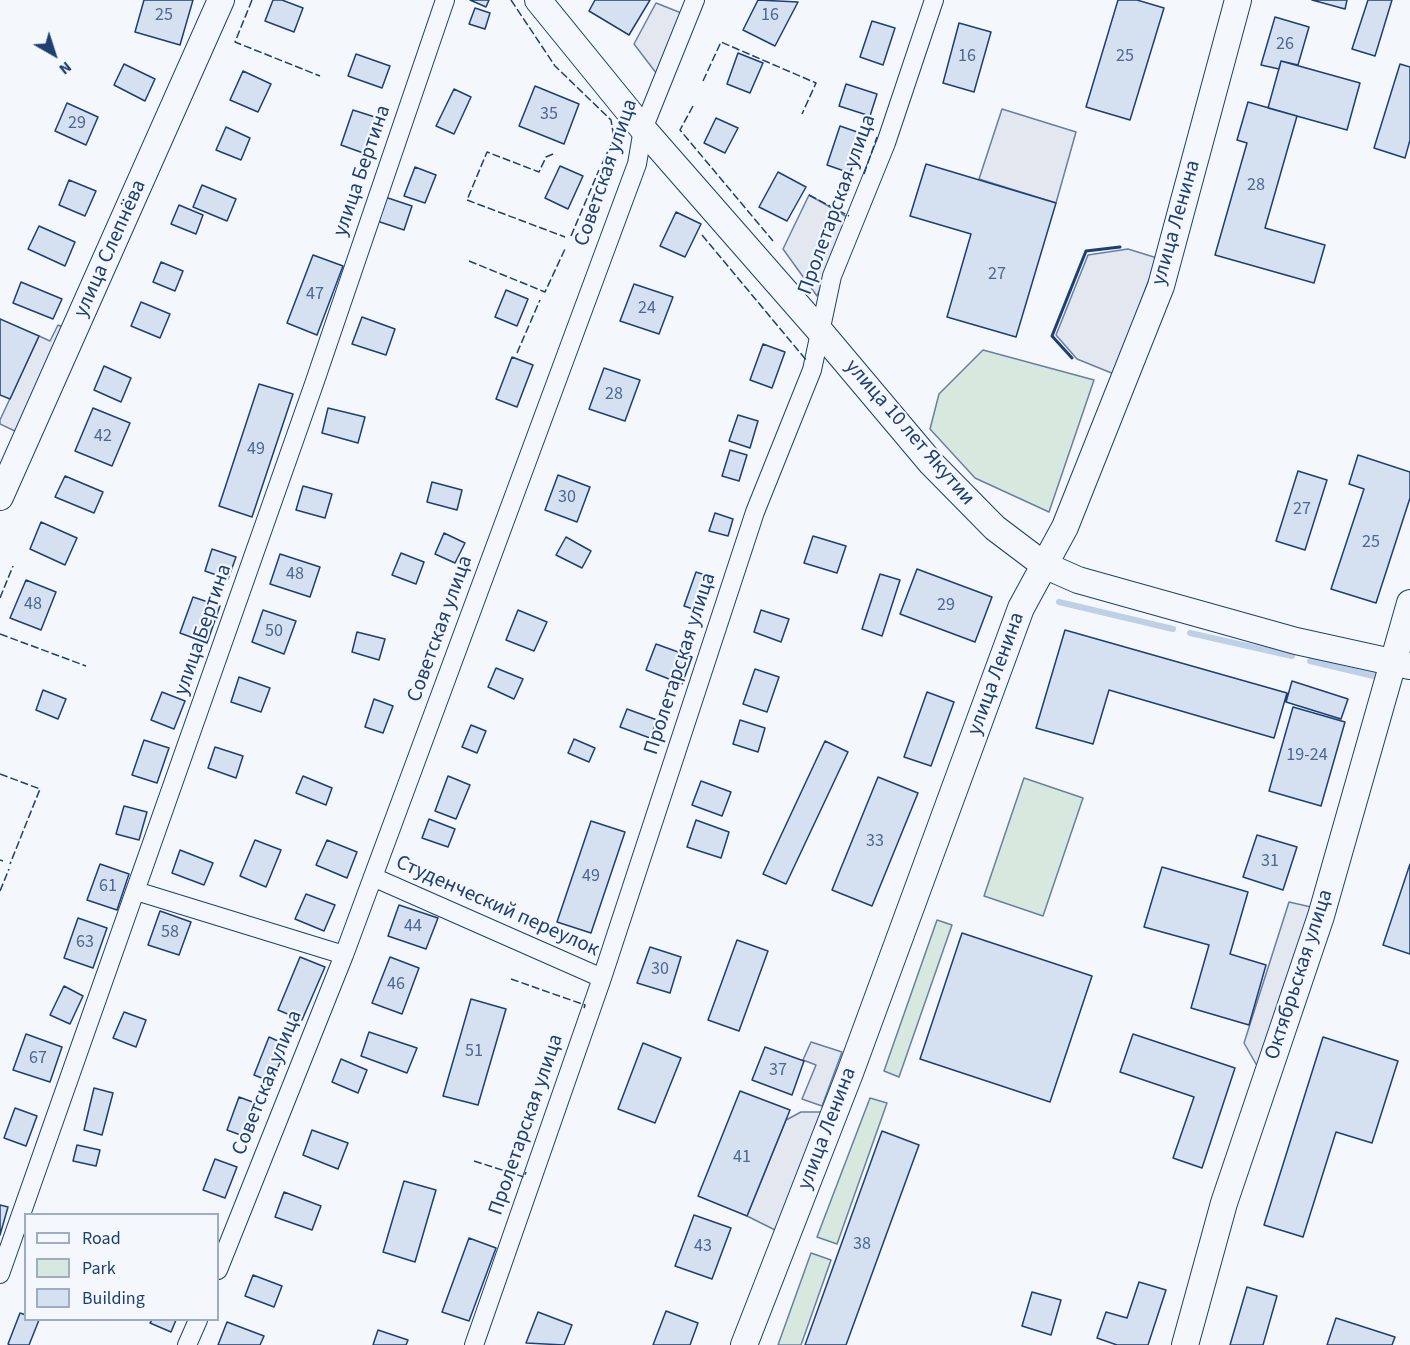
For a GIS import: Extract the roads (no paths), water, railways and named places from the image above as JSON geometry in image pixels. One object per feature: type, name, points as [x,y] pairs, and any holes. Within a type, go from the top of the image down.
[{"type":"main road","name":"улица Слепнёва","points":[[0,497],[221,0]]},
{"type":"main road","name":"улица 10 лет Якутии","points":[[538,0],[643,129],[819,330],[931,463],[995,528],[1044,566],[1078,580],[1220,620],[1401,665]]},
{"type":"main road","name":"улица Ленина","points":[[744,1345],[850,1073],[1021,608],[1065,527],[1161,286],[1238,0]]},
{"type":"main road","name":"Октябрьская улица","points":[[1185,1345],[1224,1203],[1321,916],[1401,665],[1410,603]]},
{"type":"street","name":"улица Бертина","points":[[0,1274],[310,395],[445,0]]},
{"type":"street","name":"Советская улица","points":[[219,1268],[344,955],[633,175],[643,129],[695,0]]},
{"type":"street","name":"Пролетарская улица","points":[[474,1345],[602,978],[755,512],[812,370],[832,276],[886,143],[934,0]]},
{"type":"street","name":"Студенческий переулок","points":[[373,877],[602,978]]},
{"type":"street","points":[[136,891],[344,955]]},
{"type":"street","points":[[187,1345],[198,1321]]},
{"type":"waterway","points":[[1059,602],[1173,629]]},
{"type":"waterway","points":[[1190,633],[1292,656]]},
{"type":"waterway","points":[[1310,661],[1382,678]]}]
